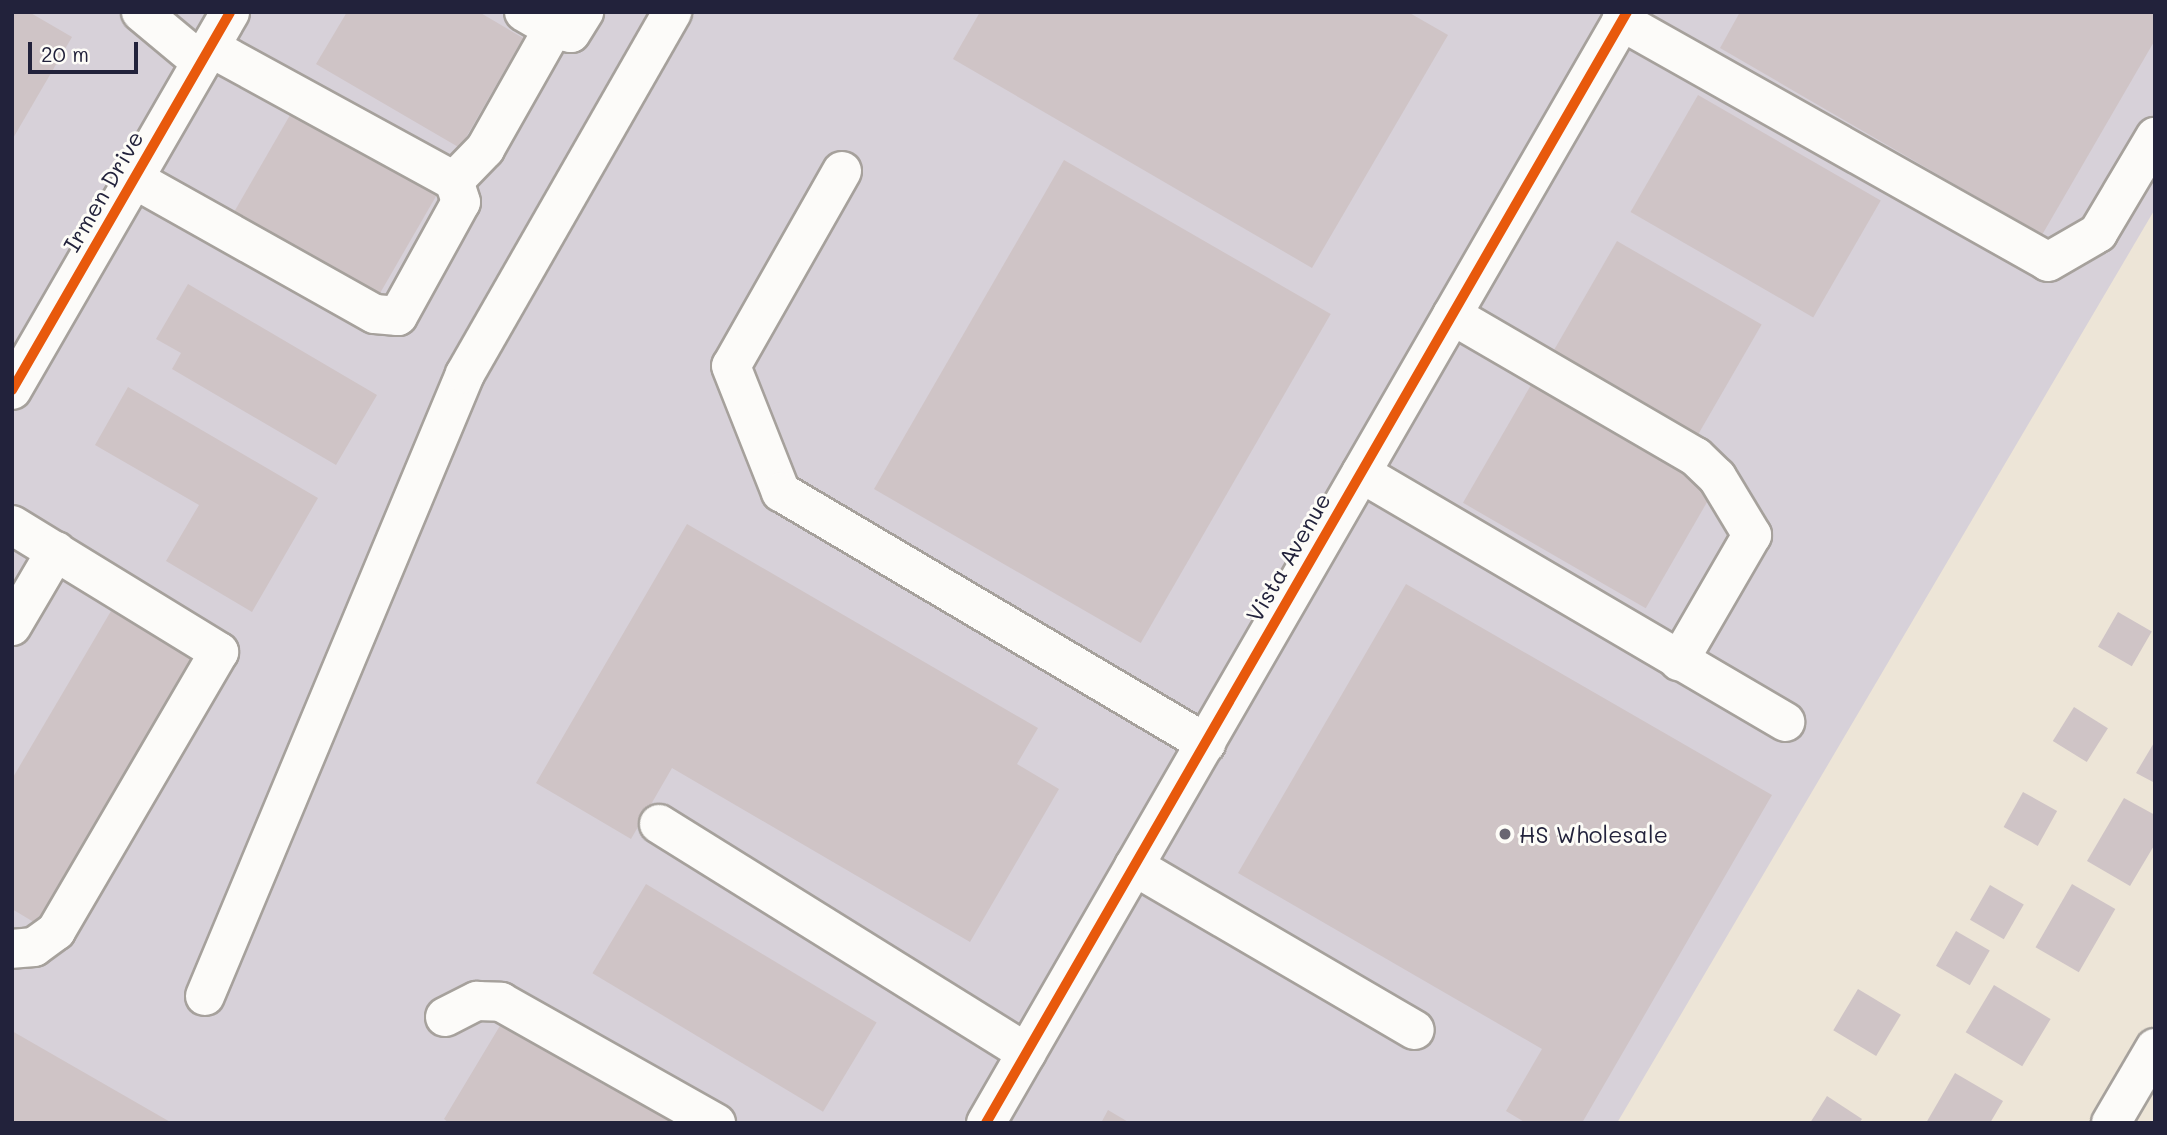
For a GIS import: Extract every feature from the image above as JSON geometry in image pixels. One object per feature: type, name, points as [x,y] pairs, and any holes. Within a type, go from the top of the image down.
[{"type":"street","points":[[134,179],[375,314],[398,316],[461,202],[454,181],[205,54],[141,12]]},
{"type":"street","name":"Irmen Drive","points":[[12,390],[230,12]]},
{"type":"street","points":[[205,996],[465,374],[672,12]]},
{"type":"street","points":[[1624,17],[2048,262],[2098,233],[2155,137]]},
{"type":"street","name":"Vista Avenue","points":[[986,1123],[1624,17]]},
{"type":"street","points":[[454,181],[485,149],[554,18]]},
{"type":"street","points":[[842,171],[731,366],[781,492],[1206,743]]},
{"type":"street","points":[[1452,316],[1696,457],[1717,477],[1752,535],[1679,661]]},
{"type":"street","points":[[1361,473],[1785,722]]},
{"type":"street","points":[[12,525],[219,652],[56,930],[34,947],[12,949]]},
{"type":"street","points":[[12,626],[56,551]]},
{"type":"street","points":[[659,824],[1027,1052]]},
{"type":"street","points":[[1134,866],[1416,1030]]},
{"type":"street","points":[[445,1017],[477,1001],[501,1002],[716,1123]]},
{"type":"street","points":[[2111,1123],[2155,1048]]},
{"type":"shaded area","points":[[12,12],[2155,12],[2155,209],[1617,1123],[12,1123]]},
{"type":"building","points":[[12,12],[29,12],[72,37],[12,140]]},
{"type":"building","points":[[347,12],[479,12],[523,38],[460,148],[316,64]]},
{"type":"building","points":[[980,12],[1408,12],[1448,35],[1312,268],[953,59]]},
{"type":"building","points":[[1740,12],[2155,12],[2155,40],[2042,235],[1720,48]]},
{"type":"building","points":[[1698,95],[1881,200],[1813,317],[1630,212]]},
{"type":"building","points":[[297,103],[442,186],[378,296],[234,213]]},
{"type":"building","points":[[1064,160],[1331,314],[1141,643],[874,489]]},
{"type":"building","points":[[1617,241],[1762,324],[1694,442],[1549,359]]},
{"type":"building","points":[[188,284],[377,395],[336,465],[172,369],[181,353],[156,339]]},
{"type":"building","points":[[1531,385],[1714,490],[1646,608],[1463,503]]},
{"type":"building","points":[[128,387],[318,498],[252,612],[166,561],[199,505],[95,445]]},
{"type":"building","points":[[687,524],[1038,728],[1017,764],[1059,789],[970,942],[672,768],[631,839],[536,783]]},
{"type":"building","name":"HS Wholesale","points":[[1406,584],[1772,795],[1582,1123],[1526,1123],[1506,1111],[1542,1049],[1238,873]]},
{"type":"building","points":[[111,611],[198,663],[42,927],[12,909],[12,779]]},
{"type":"building","points":[[2118,612],[2152,632],[2132,666],[2098,647]]},
{"type":"building","points":[[2074,707],[2108,728],[2087,762],[2053,741]]},
{"type":"building","points":[[2155,741],[2155,783],[2136,773]]},
{"type":"building","points":[[2023,792],[2057,811],[2038,846],[2004,827]]},
{"type":"building","points":[[2124,798],[2155,815],[2155,844],[2130,886],[2087,861]]},
{"type":"building","points":[[646,884],[877,1023],[823,1112],[592,973]]},
{"type":"building","points":[[2072,884],[2115,909],[2079,972],[2036,947]]},
{"type":"building","points":[[1990,885],[2024,904],[2004,939],[1970,920]]},
{"type":"building","points":[[1956,931],[1990,951],[1970,985],[1936,966]]},
{"type":"building","points":[[1994,985],[2051,1019],[2022,1066],[1966,1032]]},
{"type":"building","points":[[1858,989],[1901,1015],[1876,1056],[1833,1030]]},
{"type":"building","points":[[501,1024],[604,1085],[611,1072],[695,1123],[449,1123],[444,1119]]},
{"type":"building","points":[[12,1031],[172,1123],[12,1123]]},
{"type":"building","points":[[1955,1073],[2003,1101],[1990,1123],[1926,1123]]},
{"type":"building","points":[[1827,1096],[1862,1119],[1859,1123],[1810,1123]]},
{"type":"building","points":[[1108,1110],[1130,1123],[1101,1123]]},
{"type":"cycle path","points":[[12,390],[230,12]]},
{"type":"cycle path","points":[[986,1123],[1627,12]]},
{"type":"place","name":"HS Wholesale","points":[[1505,834]]}]
